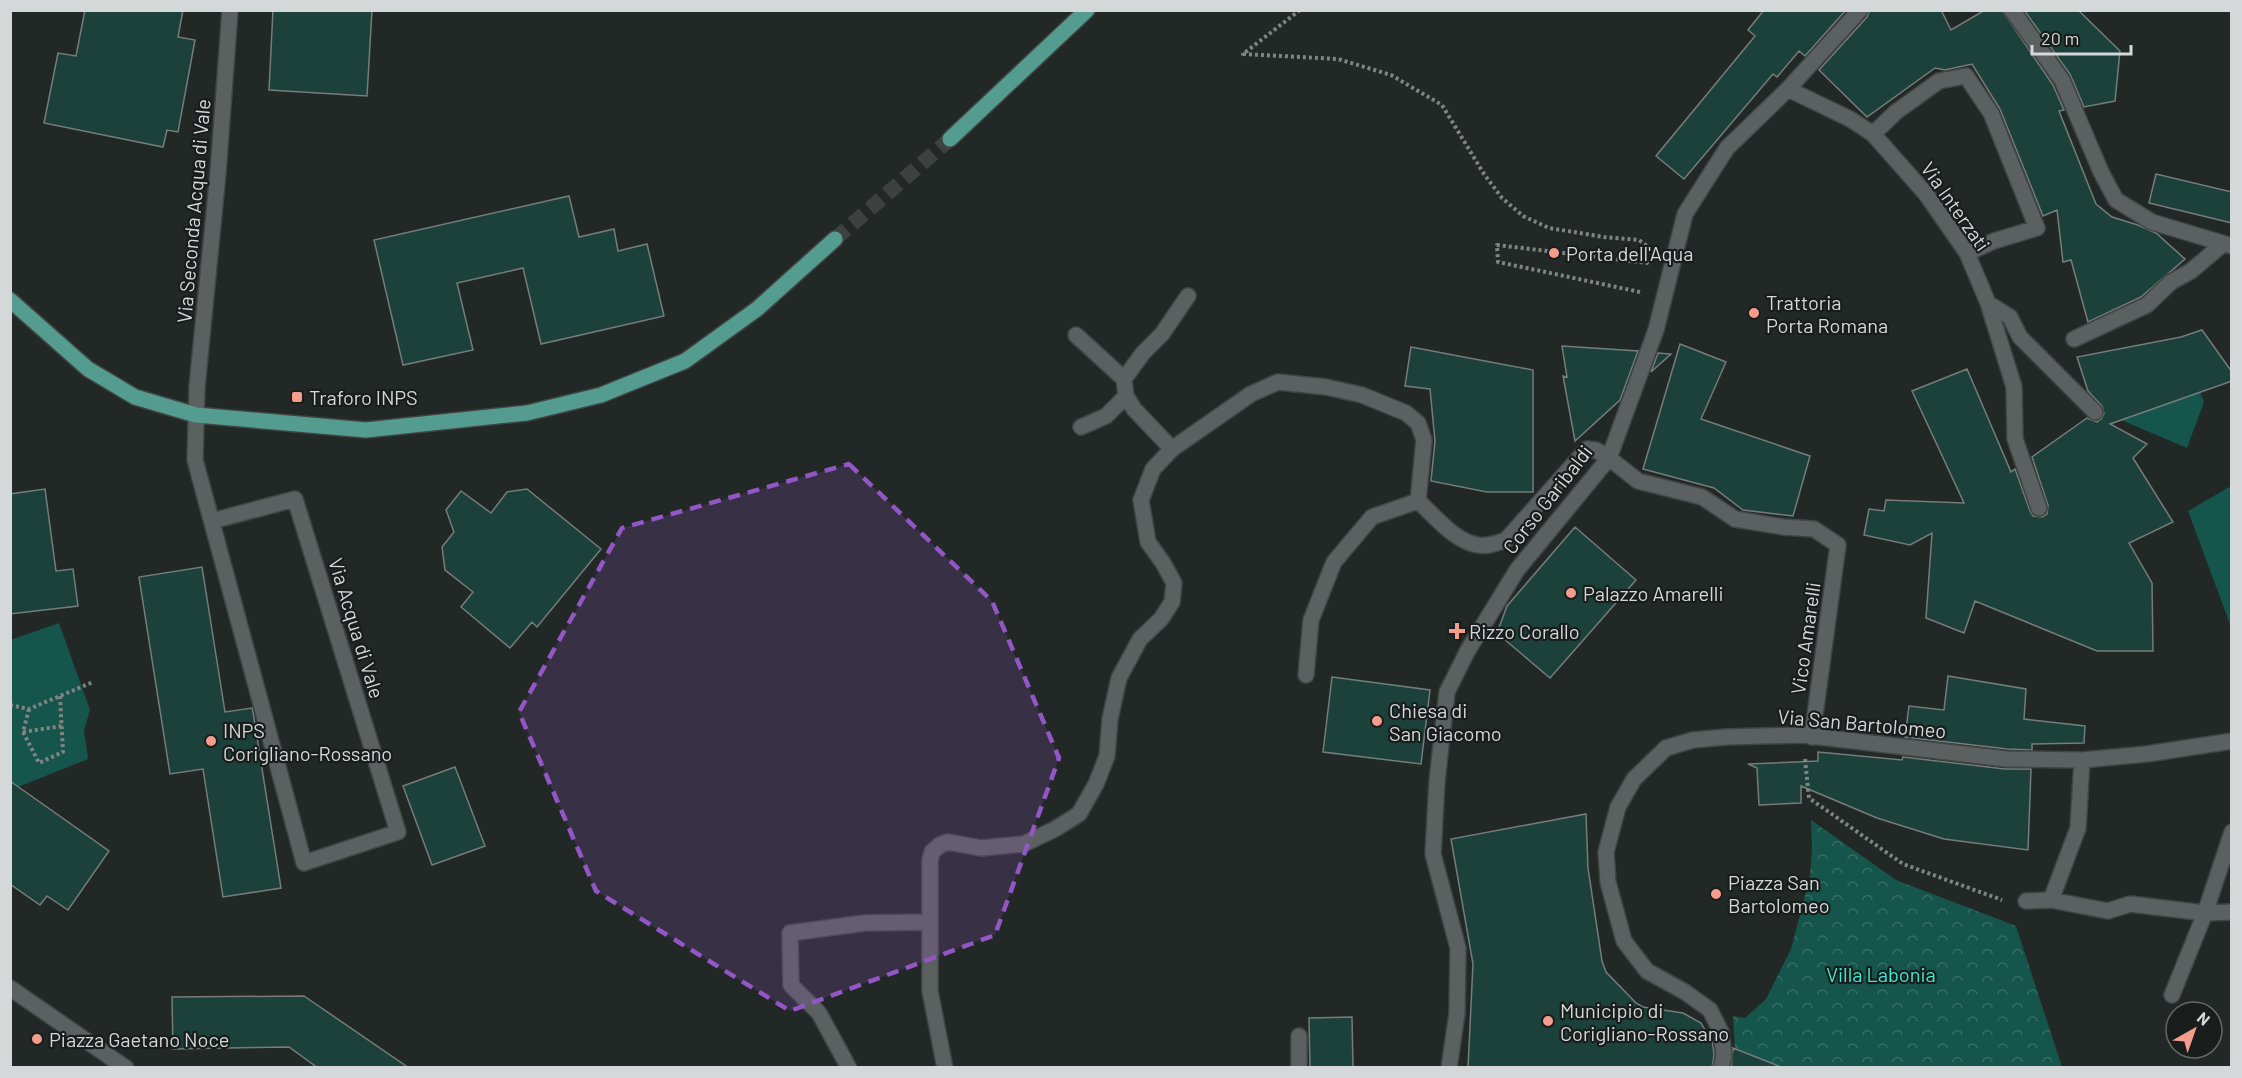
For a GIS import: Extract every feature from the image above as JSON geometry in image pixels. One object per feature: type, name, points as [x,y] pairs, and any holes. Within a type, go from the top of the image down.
[{"type":"main road","points":[[950,139],[1087,10]]},
{"type":"main road","points":[[10,300],[88,369],[135,397],[196,415],[366,430],[527,413],[601,395],[686,361],[757,309],[835,239]]},
{"type":"street","name":"Via Seconda Acqua di Vale","points":[[196,415],[230,10]]},
{"type":"street","name":"Corso Garibaldi","points":[[1449,1068],[1458,1012],[1458,948],[1433,854],[1437,781],[1447,692],[1468,650],[1517,570],[1609,458],[1656,330],[1685,214],[1727,148],[1788,89],[1860,10]]},
{"type":"street","points":[[2012,10],[2062,80],[2101,172],[2116,200],[2152,222],[2227,245]]},
{"type":"street","points":[[1873,134],[1896,112],[1939,81],[1966,76],[1991,113],[2037,228],[1994,241],[1967,253]]},
{"type":"street","name":"Via Interzati","points":[[1788,89],[1850,119],[1873,134],[1926,194],[1967,253],[1988,303],[2014,387],[2015,439],[2039,508]]},
{"type":"street","points":[[2074,339],[2147,305],[2171,282],[2191,271],[2227,245]]},
{"type":"street","points":[[1124,378],[1143,353],[1162,334],[1188,296]]},
{"type":"street","points":[[1988,303],[2010,317],[2020,337],[2095,412]]},
{"type":"street","points":[[1076,334],[1124,378],[1126,396],[1134,409],[1172,449]]},
{"type":"street","points":[[945,1068],[930,991],[929,922],[932,852],[940,844],[948,843],[981,848],[1024,844],[1079,814],[1096,784],[1107,756],[1110,719],[1119,678],[1140,639],[1161,619],[1172,602],[1174,583],[1164,563],[1148,542],[1141,500],[1153,469],[1172,449],[1251,394],[1278,382],[1326,387],[1362,395],[1406,413],[1418,423],[1424,440],[1418,501]]},
{"type":"street","points":[[1081,427],[1106,416],[1126,396]]},
{"type":"street","name":"Via Acqua di Vale","points":[[196,415],[195,459],[304,862],[398,832],[295,500],[212,521]]},
{"type":"street","points":[[1418,501],[1459,537],[1477,545],[1490,545],[1506,540],[1587,449],[1596,450],[1609,458]]},
{"type":"street","name":"Vico Amarelli","points":[[1609,458],[1638,481],[1702,497],[1735,519],[1783,527],[1814,529],[1838,545],[1808,736]]},
{"type":"street","points":[[1306,675],[1311,620],[1334,562],[1372,517],[1418,501]]},
{"type":"street","name":"Via San Bartolomeo","points":[[1721,1068],[1724,1056],[1721,1032],[1710,1010],[1685,992],[1647,971],[1624,941],[1608,882],[1606,852],[1618,807],[1634,779],[1666,748],[1693,740],[1726,737],[1808,736],[2006,759],[2082,760],[2147,754],[2232,741]]},
{"type":"street","points":[[2051,900],[2078,828],[2082,760]]},
{"type":"street","points":[[2172,995],[2205,914],[2232,832]]},
{"type":"street","points":[[2026,901],[2051,900],[2108,911],[2130,904],[2205,914],[2232,912]]},
{"type":"street","points":[[849,1068],[819,1013],[791,986],[790,933],[865,923],[929,922]]},
{"type":"street","points":[[10,988],[126,1068]]},
{"type":"street","points":[[1299,1036],[1299,1068]]},
{"type":"path","points":[[1300,10],[1243,54],[1338,59],[1391,75],[1442,105],[1484,174],[1502,198],[1523,216],[1548,228],[1639,240],[1652,250],[1647,263],[1497,245],[1498,262],[1664,297]]},
{"type":"path","points":[[10,705],[29,709],[93,682]]},
{"type":"path","points":[[29,709],[23,732],[39,763],[63,752],[60,696]]},
{"type":"path","points":[[23,732],[62,726]]},
{"type":"path","points":[[1808,736],[1809,798],[1903,864],[2007,902]]},
{"type":"highlighted area","points":[[849,464],[992,601],[1059,758],[995,935],[790,1011],[596,891],[519,712],[622,528]]},
{"type":"green space","points":[[2200,392],[2204,402],[2187,448],[2121,420]]},
{"type":"green space","points":[[2231,486],[2231,627],[2188,511]]},
{"type":"green space","points":[[59,623],[90,710],[84,730],[88,759],[18,787],[11,781],[10,640]]},
{"type":"green space","name":"Villa Labonia","points":[[1811,820],[1896,880],[2016,926],[2062,1067],[1782,1067],[1735,1049],[1733,1016],[1745,1018],[1766,999],[1791,949],[1810,877]]},
{"type":"building","points":[[85,10],[183,10],[178,37],[195,40],[178,132],[167,130],[163,147],[44,123],[58,53],[76,56]]},
{"type":"building","points":[[273,10],[372,10],[367,96],[269,90]]},
{"type":"building","points":[[1764,10],[1846,10],[1805,56],[1799,51],[1777,77],[1773,74],[1684,179],[1656,156],[1755,36],[1748,30]]},
{"type":"building","points":[[1870,10],[1941,10],[1951,30],[1985,10],[2002,10],[2053,85],[2064,110],[2059,111],[2096,204],[2112,217],[2156,233],[2185,259],[2141,297],[2088,322],[2071,260],[2063,262],[2057,210],[2043,216],[2000,109],[1972,64],[1945,70],[1935,68],[1867,117],[1819,70],[1867,17]]},
{"type":"building","points":[[2024,10],[2078,10],[2120,51],[2115,101],[2084,107],[2070,74]]},
{"type":"building","points":[[2156,174],[2232,192],[2232,223],[2149,203]]},
{"type":"building","points":[[569,196],[579,237],[614,229],[618,251],[647,244],[664,316],[541,344],[523,268],[457,283],[473,350],[403,365],[374,240]]},
{"type":"building","points":[[2202,330],[2232,372],[2232,381],[2110,424],[2147,444],[2133,458],[2173,522],[2129,543],[2152,583],[2153,651],[2097,651],[1975,601],[1964,633],[1926,618],[1932,533],[1910,545],[1864,535],[1869,509],[1884,511],[1886,500],[1964,503],[1912,391],[1967,369],[2011,472],[2015,469],[2030,511],[2033,516],[2042,517],[2047,514],[2048,505],[2032,457],[2087,418],[2097,422],[2104,414],[2102,406],[2088,391],[2077,357],[2181,337]]},
{"type":"building","points":[[1680,344],[1726,362],[1701,419],[1810,456],[1793,516],[1743,510],[1714,488],[1643,469]]},
{"type":"building","points":[[1562,346],[1638,351],[1620,400],[1575,441],[1563,376],[1567,377]]},
{"type":"building","points":[[1411,347],[1533,370],[1533,492],[1487,492],[1431,481],[1435,441],[1430,389],[1405,386]]},
{"type":"building","points":[[1658,353],[1671,354],[1651,372]]},
{"type":"building","points":[[45,489],[56,571],[73,569],[78,606],[10,614],[10,494]]},
{"type":"building","points":[[527,489],[601,549],[537,627],[532,622],[510,648],[461,607],[473,592],[445,570],[442,547],[454,532],[446,510],[461,491],[491,513],[507,492]]},
{"type":"building","name":"Palazzo Amarelli","points":[[1575,527],[1636,580],[1550,678],[1497,633],[1507,606]]},
{"type":"building","name":"INPS Corigliano-Rossano","points":[[202,567],[225,712],[252,708],[253,712],[281,888],[223,897],[203,769],[170,774],[139,577]]},
{"type":"building","points":[[1948,676],[2026,689],[2024,719],[2085,726],[2084,743],[2032,744],[2032,750],[1905,737],[1909,706],[1944,710]]},
{"type":"building","name":"Chiesa di San Giacomo","points":[[1332,677],[1430,690],[1421,764],[1323,752]]},
{"type":"building","points":[[1818,752],[1902,760],[1903,757],[2005,769],[2031,769],[2028,850],[1944,839],[1877,818],[1801,786],[1801,803],[1759,805],[1757,768],[1748,764],[1818,761]]},
{"type":"building","points":[[455,767],[485,846],[432,865],[403,786]]},
{"type":"building","points":[[10,781],[109,851],[68,910],[47,896],[40,905],[10,884]]},
{"type":"building","points":[[1586,814],[1588,868],[1602,961],[1606,972],[1636,1003],[1643,1007],[1683,1013],[1701,1023],[1705,1030],[1704,1036],[1712,1039],[1714,1055],[1712,1068],[1468,1068],[1473,964],[1451,839]]},
{"type":"building","points":[[304,996],[409,1068],[318,1068],[289,1047],[173,1049],[172,997]]},
{"type":"building","points":[[1352,1017],[1353,1068],[1310,1068],[1309,1018]]},
{"type":"building","points":[[1733,1048],[1779,1066],[1779,1068],[1731,1068]]},
{"type":"tunnel","points":[[835,239],[950,139]]},
{"type":"place","name":"Porta dell'Aqua","points":[[1554,253]]},
{"type":"place","name":"Trattoria Porta Romana","points":[[1754,313]]},
{"type":"place","name":"Traforo INPS","points":[[297,397]]},
{"type":"place","name":"Palazzo Amarelli","points":[[1571,593]]},
{"type":"place","name":"Rizzo Corallo","points":[[1457,631]]},
{"type":"place","name":"Chiesa di San Giacomo","points":[[1377,721]]},
{"type":"place","name":"INPS Corigliano-Rossano","points":[[211,741]]},
{"type":"place","name":"Piazza San Bartolomeo","points":[[1716,894]]},
{"type":"place","name":"Municipio di Corigliano-Rossano","points":[[1548,1021]]},
{"type":"place","name":"Piazza Gaetano Noce","points":[[37,1039]]}]
